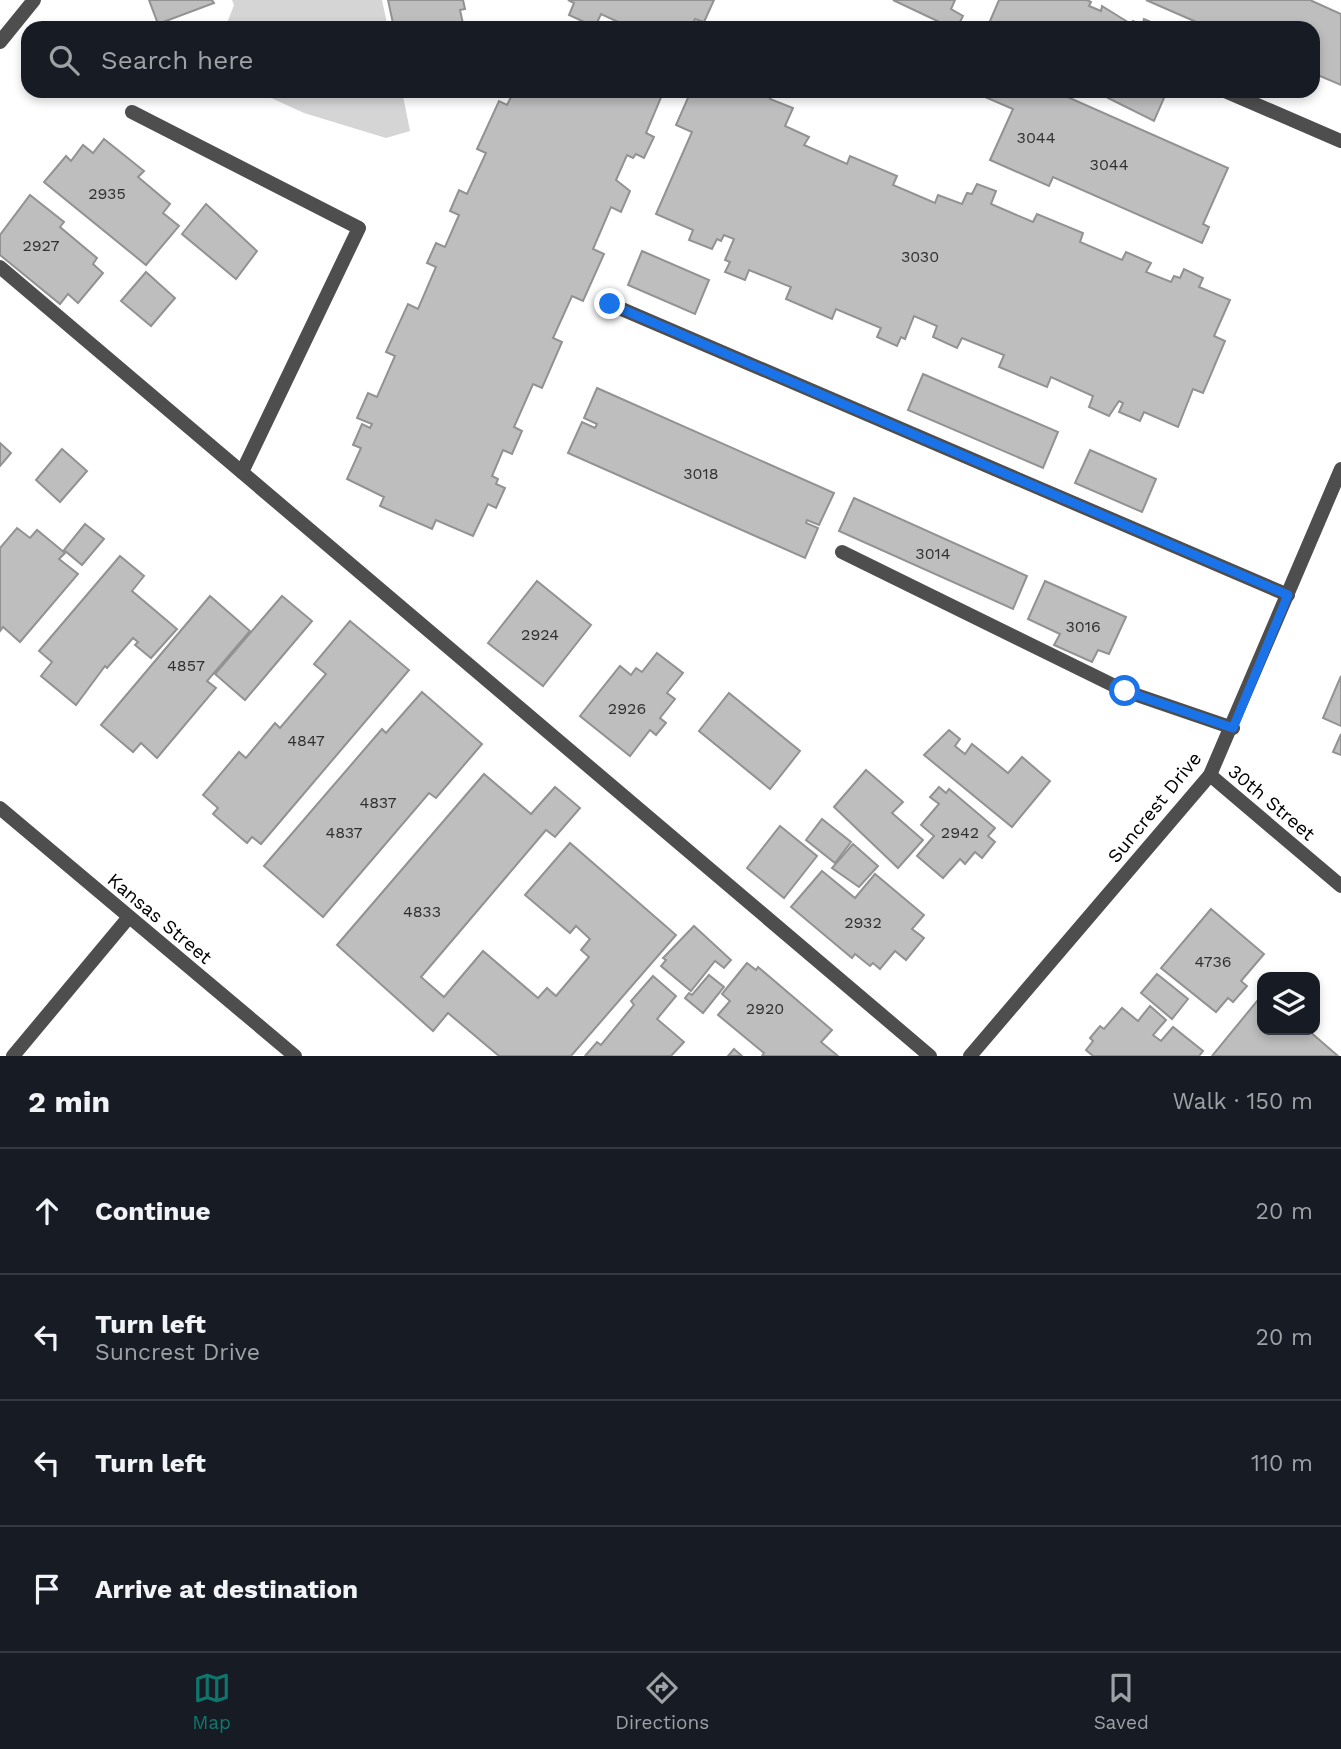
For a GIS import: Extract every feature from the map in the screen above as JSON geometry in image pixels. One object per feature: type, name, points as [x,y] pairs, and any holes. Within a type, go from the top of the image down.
[{"type":"street","points":[[0,42],[34,0]]},
{"type":"street","points":[[1240,98],[1341,141]]},
{"type":"street","points":[[132,112],[359,228],[242,472]]},
{"type":"street","points":[[0,267],[930,1056]]},
{"type":"street","points":[[610,304],[1288,595]]},
{"type":"street","name":"Suncrest Drive","points":[[970,1056],[1210,775],[1233,728],[1341,469]]},
{"type":"street","points":[[842,552],[1125,691],[1233,728]]},
{"type":"street","name":"30th Street","points":[[1210,775],[1341,886]]},
{"type":"street","name":"Kansas Street","points":[[0,808],[295,1056]]},
{"type":"street","points":[[13,1056],[129,917]]},
{"type":"shaded area","points":[[232,0],[382,0],[386,21],[228,21],[234,5]]},
{"type":"shaded area","points":[[271,98],[403,98],[410,131],[386,138],[304,113]]},
{"type":"building","points":[[149,0],[212,0],[214,3],[166,21],[157,21]]},
{"type":"building","points":[[388,0],[463,0],[465,9],[460,10],[462,21],[392,21]]},
{"type":"building","points":[[568,0],[714,0],[704,21],[616,21],[601,14],[598,21],[582,21],[569,15],[574,3]]},
{"type":"building","points":[[893,0],[955,0],[951,9],[963,16],[960,21],[937,21]]},
{"type":"building","points":[[999,0],[1087,0],[1091,2],[1089,6],[1101,11],[1102,6],[1126,21],[990,21]]},
{"type":"building","points":[[1146,0],[1310,0],[1341,14],[1341,85],[1320,76],[1320,21],[1194,21]]},
{"type":"building","points":[[510,98],[661,98],[646,133],[654,137],[644,158],[636,154],[633,158],[627,155],[616,180],[630,191],[621,212],[611,207],[593,249],[604,254],[583,301],[572,296],[553,338],[562,342],[542,388],[533,384],[514,427],[522,431],[512,454],[503,450],[492,476],[498,479],[496,484],[505,488],[496,508],[488,504],[473,536],[436,520],[432,529],[380,506],[384,497],[347,479],[361,448],[353,445],[362,424],[370,428],[372,424],[357,418],[368,393],[377,397],[395,356],[386,352],[408,304],[418,309],[436,267],[427,263],[436,243],[445,247],[459,215],[450,211],[459,190],[467,194],[486,153],[477,149],[499,101],[507,105]]},
{"type":"building","points":[[688,98],[770,98],[793,108],[785,126],[809,137],[804,145],[847,164],[850,156],[897,176],[893,185],[935,203],[938,195],[962,204],[967,193],[972,194],[977,184],[996,191],[991,204],[1033,222],[1037,214],[1083,233],[1080,242],[1122,260],[1126,252],[1151,263],[1146,272],[1171,282],[1174,276],[1180,278],[1184,269],[1203,278],[1199,287],[1230,300],[1214,336],[1225,341],[1203,393],[1193,389],[1178,427],[1144,412],[1140,421],[1119,412],[1123,403],[1119,401],[1109,416],[1089,407],[1093,396],[1051,377],[1047,387],[999,367],[1004,355],[962,338],[957,348],[933,337],[937,326],[914,316],[905,339],[901,337],[897,346],[877,337],[881,328],[836,309],[832,319],[786,299],[791,287],[749,270],[745,280],[725,272],[730,262],[725,260],[734,239],[724,235],[721,241],[717,239],[712,249],[689,240],[693,230],[656,214],[692,132],[676,125]]},
{"type":"building","points":[[987,98],[1070,98],[1228,168],[1203,224],[1209,227],[1202,243],[1053,177],[1049,186],[990,160],[1013,109]]},
{"type":"building","points":[[1108,98],[1164,98],[1154,121]]},
{"type":"building","points":[[104,139],[144,171],[138,177],[170,204],[163,213],[179,226],[146,265],[44,182],[66,156],[71,161],[83,145],[93,153]]},
{"type":"building","points":[[30,195],[64,222],[60,227],[97,258],[93,264],[103,273],[78,303],[68,294],[60,304],[0,255],[0,235]]},
{"type":"building","points":[[206,204],[257,251],[236,279],[182,234]]},
{"type":"building","points":[[642,251],[709,280],[695,314],[628,285]]},
{"type":"building","points":[[146,272],[175,298],[151,326],[121,301]]},
{"type":"building","points":[[923,374],[1058,432],[1043,468],[908,410]]},
{"type":"building","points":[[597,388],[834,493],[819,525],[807,520],[806,523],[818,528],[805,558],[568,453],[582,422],[595,428],[597,424],[584,418]]},
{"type":"building","points":[[0,443],[11,453],[0,466]]},
{"type":"building","points":[[62,449],[87,471],[60,502],[36,480]]},
{"type":"building","points":[[1090,450],[1156,479],[1142,512],[1075,483]]},
{"type":"building","points":[[854,498],[1027,576],[1013,609],[839,531]]},
{"type":"building","points":[[85,524],[104,539],[82,565],[64,550]]},
{"type":"building","points":[[17,528],[30,538],[37,530],[65,553],[59,559],[78,574],[20,642],[3,627],[0,631],[0,548]]},
{"type":"building","points":[[120,556],[144,576],[132,591],[177,629],[151,658],[135,645],[138,642],[133,638],[107,668],[105,666],[76,705],[41,676],[52,662],[39,651]]},
{"type":"building","points":[[537,581],[591,625],[543,686],[488,643]]},
{"type":"building","points":[[1045,581],[1126,617],[1109,654],[1098,650],[1092,662],[1054,645],[1060,634],[1028,619]]},
{"type":"building","points":[[210,596],[250,631],[207,681],[216,688],[157,758],[141,743],[133,752],[101,725]]},
{"type":"building","points":[[282,596],[312,621],[245,700],[215,674]]},
{"type":"building","points":[[350,621],[409,670],[261,844],[252,837],[247,843],[213,814],[218,808],[203,795],[239,752],[246,758],[275,723],[280,728],[326,674],[314,664]]},
{"type":"building","points":[[657,653],[683,673],[667,693],[675,699],[660,718],[666,723],[656,735],[650,730],[630,756],[580,716],[620,666],[631,675],[636,668],[642,672]]},
{"type":"building","points":[[1341,676],[1341,726],[1323,718]]},
{"type":"building","points":[[422,692],[482,744],[436,798],[429,793],[323,917],[264,866],[382,729],[386,733]]},
{"type":"building","points":[[729,693],[800,751],[770,789],[699,731]]},
{"type":"building","points":[[949,730],[960,739],[955,746],[965,754],[972,744],[1008,773],[1022,757],[1050,781],[1012,827],[924,755]]},
{"type":"building","points":[[1341,734],[1341,755],[1333,752]]},
{"type":"building","points":[[866,770],[903,802],[892,813],[923,840],[898,868],[834,807]]},
{"type":"building","points":[[484,774],[531,814],[555,787],[580,808],[555,837],[546,830],[421,977],[444,997],[483,951],[538,998],[547,988],[556,996],[589,957],[581,950],[590,939],[576,926],[570,933],[525,895],[570,843],[676,935],[571,1056],[499,1056],[448,1013],[433,1031],[337,945]]},
{"type":"building","points":[[939,787],[946,793],[949,789],[995,828],[988,836],[995,842],[982,858],[975,852],[965,864],[960,859],[943,878],[917,856],[934,836],[921,825],[939,804],[930,797]]},
{"type":"building","points":[[822,819],[851,842],[835,863],[806,840]]},
{"type":"building","points":[[780,826],[817,856],[784,898],[747,868]]},
{"type":"building","points":[[853,844],[878,866],[859,887],[832,868]]},
{"type":"building","points":[[822,871],[855,898],[875,874],[924,915],[912,929],[924,938],[906,960],[895,951],[880,969],[873,963],[870,966],[855,954],[852,958],[791,907]]},
{"type":"building","points":[[1211,909],[1264,954],[1241,981],[1247,986],[1233,1002],[1228,998],[1216,1012],[1161,968]]},
{"type":"building","points":[[694,926],[731,960],[724,968],[715,961],[691,991],[661,966],[666,960],[663,958]]},
{"type":"building","points":[[747,963],[756,970],[758,967],[832,1030],[821,1042],[838,1056],[762,1056],[764,1053],[718,1015],[730,1001],[722,994]]},
{"type":"building","points":[[1157,974],[1188,999],[1172,1019],[1141,993]]},
{"type":"building","points":[[709,975],[724,987],[703,1013],[685,998],[689,993],[692,995]]},
{"type":"building","points":[[653,976],[676,996],[657,1019],[684,1042],[671,1056],[585,1056],[597,1042],[601,1045],[634,1005],[631,1001]]},
{"type":"building","points":[[1257,1001],[1257,1035],[1314,1035],[1338,1056],[1212,1056]]},
{"type":"building","points":[[1150,1006],[1166,1020],[1153,1035],[1161,1041],[1173,1027],[1203,1051],[1199,1056],[1093,1056],[1086,1050],[1093,1041],[1090,1038],[1100,1026],[1104,1029],[1122,1008],[1138,1021]]},
{"type":"building","points":[[734,1049],[742,1056],[728,1056]]},
{"type":"route","points":[[610,304],[1288,595],[1233,728],[1125,691]]}]
